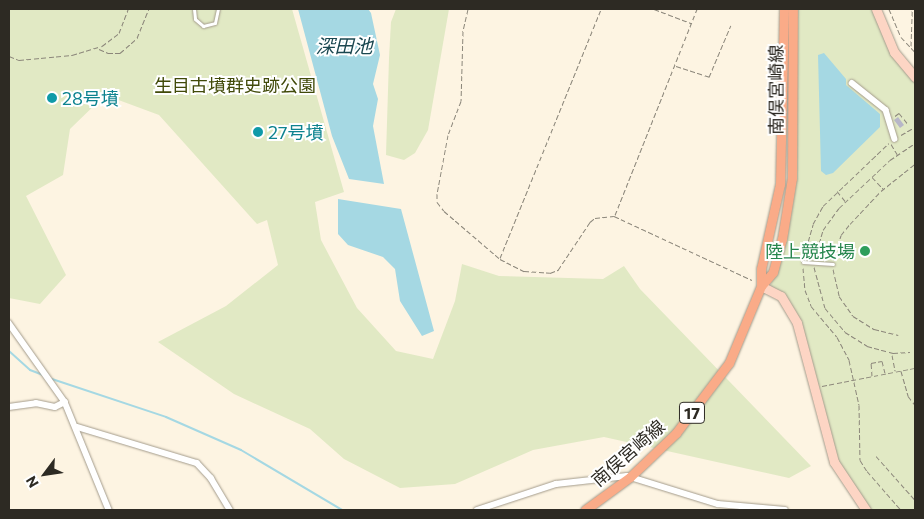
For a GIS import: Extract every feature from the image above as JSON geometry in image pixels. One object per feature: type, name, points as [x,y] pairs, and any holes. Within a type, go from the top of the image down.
[{"type":"main road","name":"南俣宮崎線","points":[[761,286],[761,268],[770,237],[780,184],[784,9]]},
{"type":"main road","name":"南俣宮崎線","points":[[585,510],[630,477],[676,433],[729,363],[761,286],[773,272],[782,238],[792,178],[793,9]]},
{"type":"street","points":[[876,9],[894,52],[915,77]]},
{"type":"street","points":[[852,83],[874,95],[886,110],[890,120],[893,141]]},
{"type":"street","points":[[761,286],[781,296],[797,323],[834,462],[864,510]]},
{"type":"street","points":[[9,323],[65,402],[77,426],[109,510]]},
{"type":"street","points":[[9,407],[36,404],[55,407],[65,402]]},
{"type":"street","points":[[77,426],[197,463],[211,478],[230,510]]},
{"type":"street","points":[[477,510],[556,484],[630,477],[718,504],[785,510]]},
{"type":"lane","points":[[194,9],[195,19],[203,26],[214,23],[218,9]]},
{"type":"lane","points":[[803,262],[833,264]]},
{"type":"path","points":[[9,56],[20,60],[72,55],[97,48],[119,33],[128,9]]},
{"type":"path","points":[[97,48],[108,53],[120,53],[137,38],[149,9]]},
{"type":"path","points":[[468,9],[463,31],[461,101],[448,135],[437,202],[500,259],[524,271],[550,273],[558,270],[590,222],[595,218],[614,216],[742,273],[761,286]]},
{"type":"path","points":[[500,259],[602,9]]},
{"type":"path","points":[[654,9],[691,23]]},
{"type":"path","points":[[614,216],[697,9]]},
{"type":"path","points":[[889,9],[901,36],[915,52]]},
{"type":"path","points":[[911,47],[912,9]]},
{"type":"path","points":[[675,66],[709,78],[731,25]]},
{"type":"path","points":[[890,120],[899,113],[908,124]]},
{"type":"path","points":[[901,510],[866,471],[860,460],[859,404],[844,348],[811,306],[805,290],[803,262],[812,224],[837,191],[893,141],[915,126]]},
{"type":"path","points":[[893,141],[897,154]]},
{"type":"path","points":[[910,352],[893,353],[867,346],[845,332],[825,308],[816,284],[814,263],[823,230],[845,201],[897,154],[915,143]]},
{"type":"path","points":[[898,335],[874,329],[853,316],[839,296],[833,264],[841,235],[883,189],[915,164]]},
{"type":"path","points":[[872,176],[883,189]]},
{"type":"path","points":[[837,191],[845,201]]},
{"type":"path","points":[[892,355],[895,372]]},
{"type":"path","points":[[872,376],[871,363],[882,361],[886,374]]},
{"type":"path","points":[[822,386],[915,368]]},
{"type":"path","points":[[901,370],[908,396],[915,405]]},
{"type":"path","points":[[876,456],[915,500]]},
{"type":"green space","name":"生目古墳群史跡公園","points":[[9,9],[292,9],[344,192],[315,202],[321,240],[357,308],[396,351],[433,359],[455,301],[462,264],[499,276],[603,279],[624,266],[640,289],[811,466],[789,478],[604,437],[533,450],[455,484],[400,488],[344,459],[310,429],[234,394],[158,342],[226,306],[278,265],[267,220],[257,224],[159,115],[105,95],[70,129],[63,175],[26,196],[66,275],[40,304],[9,298]]},
{"type":"green space","points":[[396,9],[449,9],[428,130],[415,153],[404,160],[386,155],[391,22]]},
{"type":"green space","points":[[793,9],[876,9],[894,52],[915,77],[915,510],[866,510],[834,462],[797,323],[781,296],[770,290],[792,178]]},
{"type":"water","name":"深田池","points":[[298,9],[368,9],[371,13],[380,55],[373,84],[378,99],[373,126],[384,184],[349,179],[332,136]]},
{"type":"water","points":[[824,53],[846,79],[846,85],[880,114],[880,127],[833,173],[826,175],[821,171],[818,55]]},
{"type":"water","points":[[338,199],[401,209],[434,331],[422,336],[400,301],[395,269],[383,257],[348,245],[338,234]]},
{"type":"building","points":[[898,117],[904,125],[900,128],[894,120]]},
{"type":"waterway","points":[[9,351],[30,370],[43,375]]},
{"type":"waterway","points":[[52,379],[166,417],[241,450],[342,510]]},
{"type":"place","name":"28号墳","points":[[52,98]]},
{"type":"place","name":"27号墳","points":[[258,132]]},
{"type":"place","name":"陸上競技場","points":[[865,251]]}]
